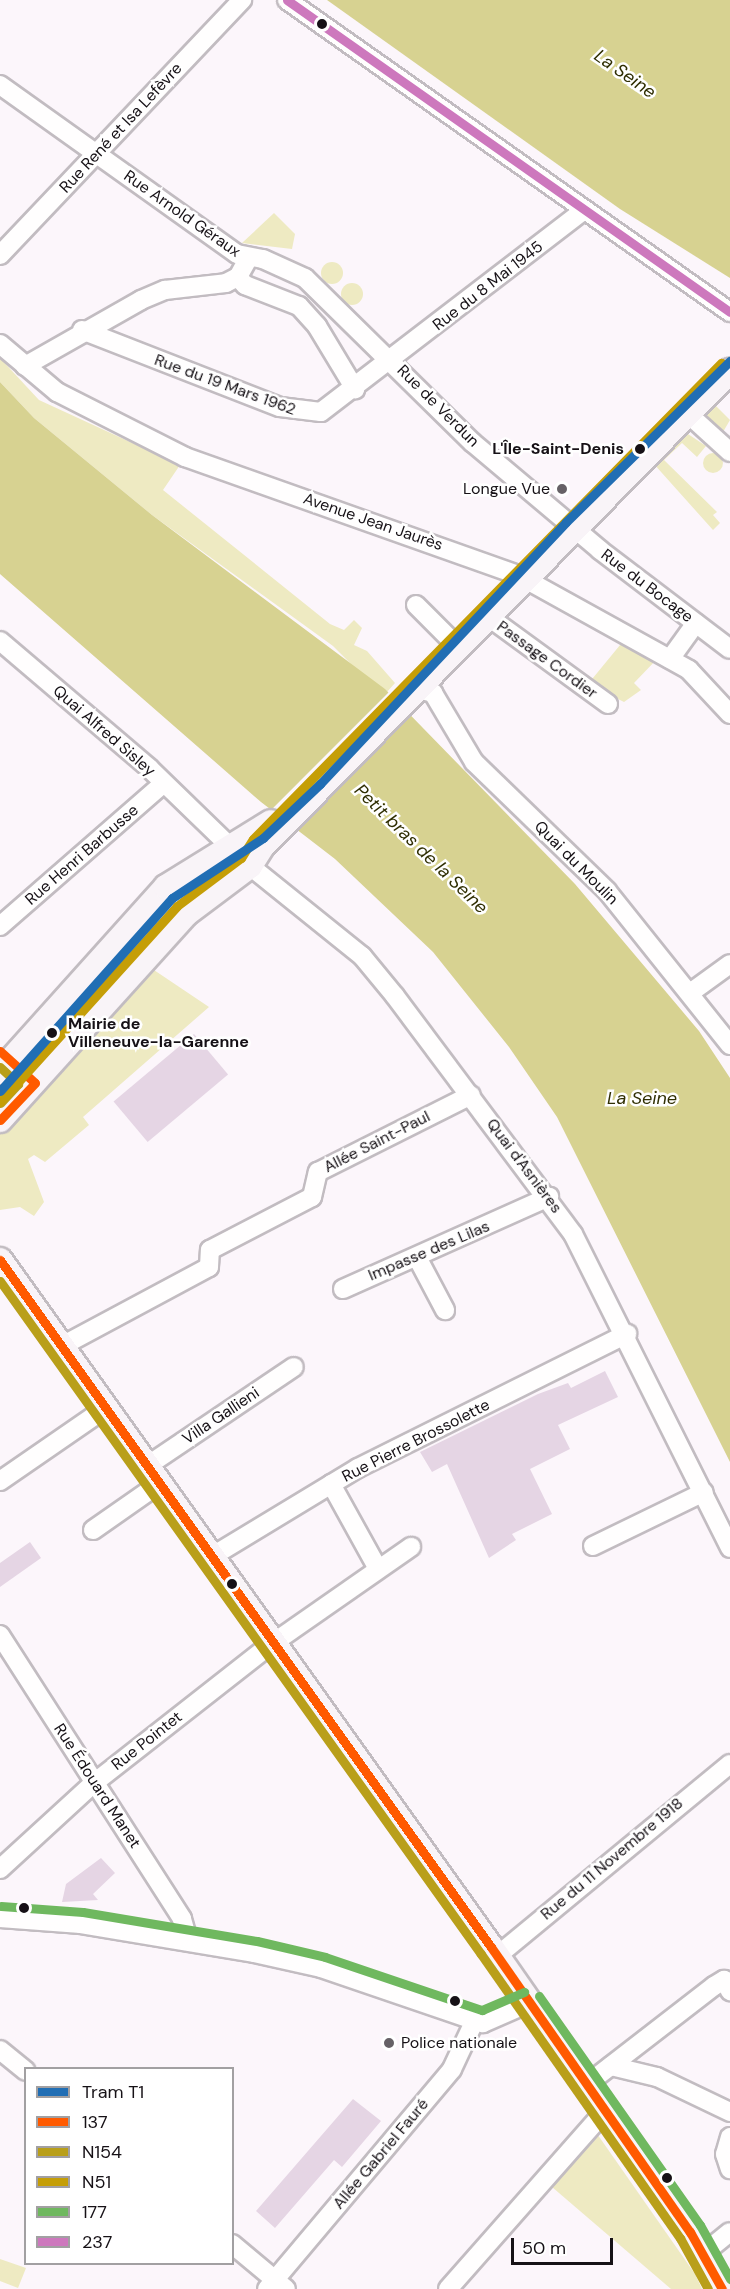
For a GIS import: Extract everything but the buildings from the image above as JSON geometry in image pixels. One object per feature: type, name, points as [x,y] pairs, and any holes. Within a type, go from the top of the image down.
[{"type":"main road","points":[[409,694],[452,641],[520,576],[730,361]]},
{"type":"main road","points":[[570,525],[730,371]]},
{"type":"main road","points":[[0,1120],[186,914],[250,866],[268,834],[409,694],[486,615],[520,576]]},
{"type":"main road","points":[[34,1083],[3,1061],[166,887],[232,849],[268,834]]},
{"type":"main road","points":[[0,1260],[497,1956],[704,2253],[730,2283]]},
{"type":"main road","points":[[704,2253],[722,2289]]},
{"type":"street","name":"Rue René et Isa Lefèvre","points":[[0,255],[242,0]]},
{"type":"street","points":[[287,0],[583,211],[730,312]]},
{"type":"street","name":"Rue Arnold Géraux","points":[[0,85],[248,259]]},
{"type":"street","name":"Rue du 8 Mai 1945","points":[[392,360],[583,211]]},
{"type":"street","points":[[238,277],[248,259]]},
{"type":"street","name":"Rue de Verdun","points":[[248,259],[285,267],[305,278],[392,360],[473,443],[570,525]]},
{"type":"street","points":[[25,366],[82,330],[165,290],[238,277],[299,306],[317,326],[355,389]]},
{"type":"street","name":"Rue du 19 Mars 1962","points":[[82,330],[305,413],[321,412],[392,360]]},
{"type":"street","name":"Avenue Jean Jaurès","points":[[2,346],[25,366],[91,412],[185,457],[520,576],[670,659],[704,684],[730,714]]},
{"type":"street","points":[[687,413],[730,452]]},
{"type":"street","name":"Rue du Bocage","points":[[570,525],[696,623],[729,645]]},
{"type":"street","points":[[416,605],[452,641]]},
{"type":"street","name":"Passage Cordier","points":[[486,615],[608,704]]},
{"type":"street","points":[[670,659],[696,623]]},
{"type":"street","name":"Quai Alfred Sisley","points":[[0,641],[163,784],[232,849]]},
{"type":"street","name":"Quai du Moulin","points":[[409,694],[433,693],[474,762],[606,891],[730,1045]]},
{"type":"street","name":"Rue Henri Barbusse","points":[[0,926],[163,784]]},
{"type":"street","name":"Quai d'Asnières","points":[[232,849],[362,956],[549,1197],[627,1334],[730,1548]]},
{"type":"street","points":[[690,993],[730,964]]},
{"type":"street","name":"Allée Saint-Paul","points":[[60,1347],[209,1267],[210,1250],[312,1197],[318,1172],[471,1095]]},
{"type":"street","name":"Impasse des Lilas","points":[[343,1289],[412,1256],[418,1259],[549,1197]]},
{"type":"street","points":[[418,1259],[445,1310]]},
{"type":"street","name":"Rue Pierre Brossolette","points":[[211,1557],[331,1484],[627,1334]]},
{"type":"street","name":"Villa Gallieni","points":[[93,1530],[153,1475],[294,1367]]},
{"type":"street","points":[[0,1481],[106,1408]]},
{"type":"street","points":[[331,1484],[377,1567],[411,1547]]},
{"type":"street","points":[[594,1546],[704,1492]]},
{"type":"street","name":"Rue Pointet","points":[[0,1869],[94,1783],[273,1643],[377,1567]]},
{"type":"street","name":"Rue Édouard Manet","points":[[0,1635],[182,1919],[188,1940]]},
{"type":"street","name":"Rue du 11 Novembre 1918","points":[[497,1956],[730,1764]]},
{"type":"street","points":[[0,1918],[188,1940],[321,1968],[475,2020],[492,2022],[529,2003]]},
{"type":"street","points":[[586,2085],[727,1986]]},
{"type":"street","name":"Allée Gabriel Fauré","points":[[276,2286],[452,2069],[475,2020]]},
{"type":"street","points":[[0,2050],[24,2069]]},
{"type":"street","points":[[611,2066],[657,2077],[730,2112]]},
{"type":"street","points":[[448,2289],[604,2110]]},
{"type":"street","points":[[730,2138],[724,2154],[730,2169]]},
{"type":"street","points":[[704,2253],[730,2232]]},
{"type":"street","points":[[234,2246],[276,2286]]},
{"type":"shaded area","points":[[274,213],[295,234],[292,249],[242,243]]},
{"type":"shaded area","points":[[328,262],[336,262],[343,269],[343,277],[336,284],[328,284],[321,277],[321,269]]},
{"type":"shaded area","points":[[352,283],[360,286],[363,294],[360,302],[352,305],[344,302],[341,294],[344,286]]},
{"type":"shaded area","points":[[0,358],[39,400],[180,465],[163,490],[330,624],[344,630],[354,620],[362,628],[354,645],[367,651],[395,683],[387,692],[363,676],[333,646],[152,515],[34,418],[0,382]]},
{"type":"shaded area","points":[[715,405],[730,420],[723,432],[703,415]]},
{"type":"shaded area","points":[[685,432],[706,446],[697,457],[682,443],[664,460],[717,512],[713,515],[720,523],[713,530],[653,463]]},
{"type":"shaded area","points":[[709,453],[717,453],[723,459],[723,467],[717,473],[709,473],[703,467],[703,459]]},
{"type":"shaded area","points":[[625,639],[658,658],[634,683],[641,690],[624,702],[588,684]]},
{"type":"shaded area","points":[[148,966],[209,1007],[83,1117],[89,1125],[45,1162],[34,1155],[28,1159],[44,1202],[34,1216],[20,1207],[0,1210],[0,1121]]},
{"type":"shaded area","points":[[586,2118],[695,2274],[702,2289],[671,2289],[545,2181],[562,2147]]},
{"type":"shaded area","points":[[0,2259],[26,2268],[18,2288],[0,2281]]},
{"type":"water","name":"La Seine","points":[[327,0],[730,0],[730,278],[620,209]]},
{"type":"water","name":"La Seine","points":[[0,382],[34,418],[152,515],[385,689],[575,884],[699,1031],[730,1078],[730,1462],[557,1117],[509,1047],[433,952],[335,859],[261,802],[0,574]]},
{"type":"pier","points":[[390,691],[410,711],[289,832],[269,812]]},
{"type":"tram line","name":"T1","points":[[0,1091],[172,898],[263,838],[320,784],[566,522],[730,361]]},
{"type":"tram line","points":[[106,971],[156,924]]},
{"type":"transit line","name":"237","points":[[287,0],[730,312]]},
{"type":"transit line","name":"N51","points":[[0,1102],[177,906],[241,858],[253,839],[721,363]]},
{"type":"transit line","name":"137","points":[[0,1051],[35,1083],[0,1120]]},
{"type":"transit line","name":"N154","points":[[0,1067],[18,1084],[0,1103]]},
{"type":"transit line","name":"137","points":[[0,1260],[491,1947],[690,2232],[722,2289]]},
{"type":"transit line","name":"N154","points":[[0,1281],[481,1954],[680,2238],[708,2289]]},
{"type":"transit line","name":"177","points":[[1,1906],[83,1912],[257,1941],[325,1957],[482,2010],[524,1992]]},
{"type":"transit line","name":"177","points":[[539,1996],[700,2225],[730,2279]]},
{"type":"place","name":"L'Île-Saint-Denis","points":[[640,449]]},
{"type":"place","name":"Longue Vue","points":[[562,489]]},
{"type":"place","name":"Mairie de Villeneuve-la-Garenne","points":[[52,1033]]},
{"type":"place","name":"Police nationale","points":[[389,2043]]},
{"type":"water label","name":"Petit bras de la Seine","points":[[421,849]]}]
